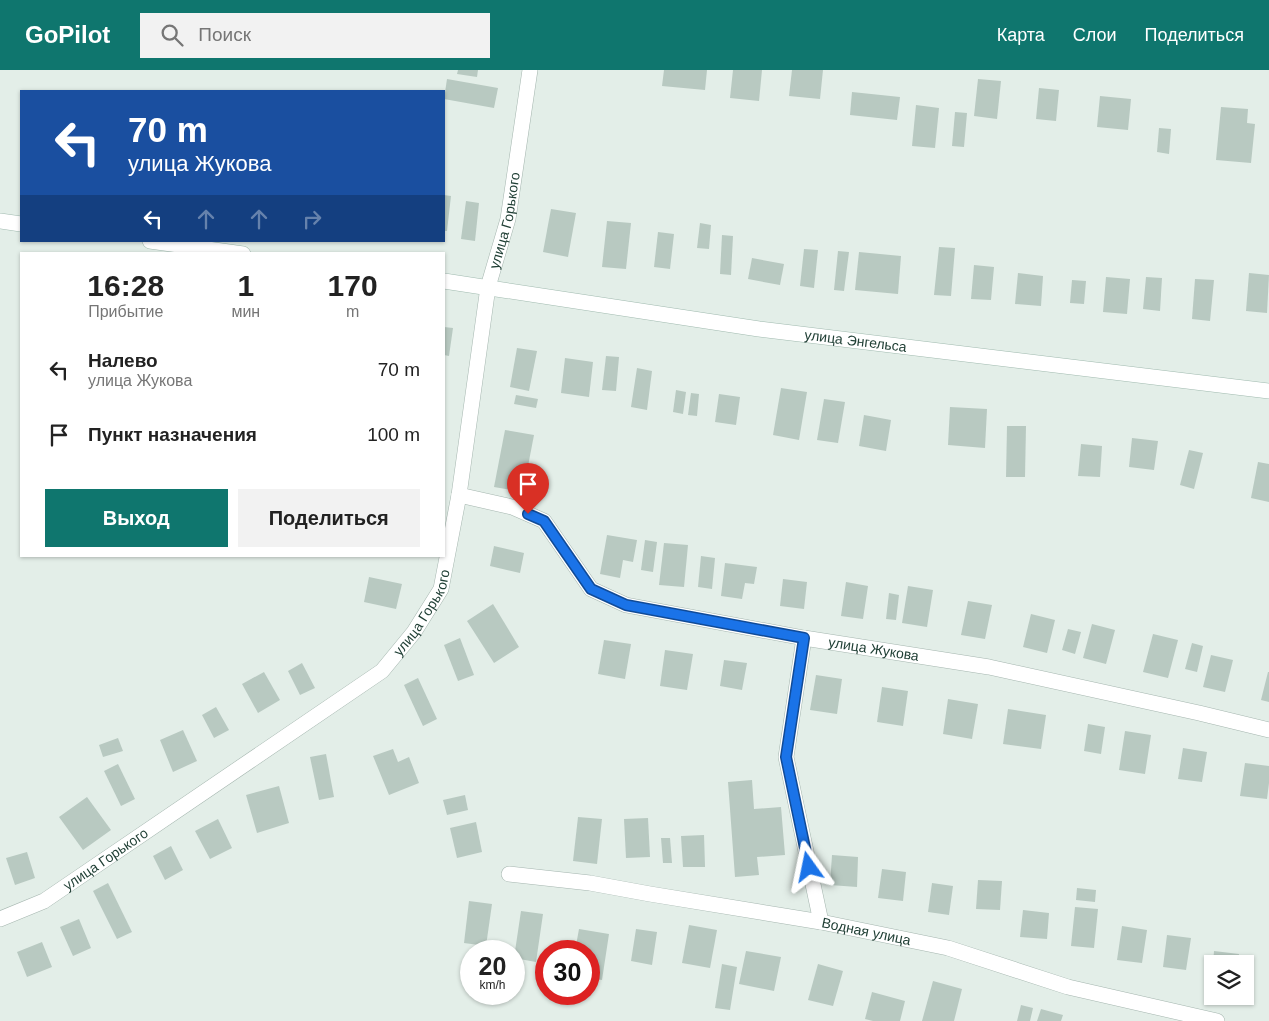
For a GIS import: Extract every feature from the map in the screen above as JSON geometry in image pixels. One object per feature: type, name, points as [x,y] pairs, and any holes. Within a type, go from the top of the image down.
[{"type":"street","name":"улица Горького","points":[[0,919],[44,901],[382,671],[414,632],[441,589],[459,495],[488,287],[508,219],[530,70]]},
{"type":"street","points":[[0,221],[20,224]]},
{"type":"street","points":[[157,242],[229,252]]},
{"type":"street","name":"улица Энгельса","points":[[445,281],[759,328],[1269,391]]},
{"type":"street","name":"улица Жукова","points":[[459,495],[512,507],[544,521],[591,589],[626,605],[804,638],[989,667],[1269,730]]},
{"type":"street","points":[[804,638],[786,757],[821,922]]},
{"type":"street","name":"Водная улица","points":[[509,874],[590,883],[821,922],[948,948],[1068,988],[1217,1021]]},
{"type":"building","points":[[458,70],[478,70],[477,77],[457,74]]},
{"type":"building","points":[[664,70],[707,70],[705,90],[662,86]]},
{"type":"building","points":[[733,70],[762,70],[759,101],[730,98]]},
{"type":"building","points":[[792,70],[823,70],[820,99],[789,96]]},
{"type":"building","points":[[447,79],[498,88],[494,108],[445,99]]},
{"type":"building","points":[[978,79],[1001,81],[997,119],[974,116]]},
{"type":"building","points":[[1039,88],[1059,90],[1056,121],[1036,119]]},
{"type":"building","points":[[852,92],[900,97],[897,120],[850,115]]},
{"type":"building","points":[[1100,96],[1131,99],[1128,130],[1097,127]]},
{"type":"building","points":[[916,105],[939,108],[935,148],[912,146]]},
{"type":"building","points":[[1221,107],[1248,109],[1247,123],[1255,124],[1251,163],[1216,160]]},
{"type":"building","points":[[955,112],[967,113],[964,147],[952,146]]},
{"type":"building","points":[[1159,128],[1171,129],[1169,154],[1157,152]]},
{"type":"building","points":[[445,195],[451,196],[447,231],[445,231]]},
{"type":"building","points":[[466,201],[479,203],[475,241],[461,239]]},
{"type":"building","points":[[551,209],[576,213],[568,257],[543,252]]},
{"type":"building","points":[[607,221],[631,223],[626,269],[602,267]]},
{"type":"building","points":[[700,223],[711,225],[709,249],[697,248]]},
{"type":"building","points":[[658,232],[674,234],[670,269],[654,267]]},
{"type":"building","points":[[722,235],[733,236],[731,275],[720,274]]},
{"type":"building","points":[[939,247],[955,248],[951,296],[934,295]]},
{"type":"building","points":[[804,249],[818,250],[814,288],[800,286]]},
{"type":"building","points":[[838,251],[849,252],[844,291],[834,290]]},
{"type":"building","points":[[859,252],[901,256],[898,294],[855,290]]},
{"type":"building","points":[[752,258],[784,264],[780,285],[748,279]]},
{"type":"building","points":[[974,265],[994,267],[991,300],[971,299]]},
{"type":"building","points":[[1018,273],[1043,276],[1041,306],[1015,304]]},
{"type":"building","points":[[1249,273],[1269,275],[1267,313],[1246,311]]},
{"type":"building","points":[[1106,277],[1130,279],[1127,314],[1103,312]]},
{"type":"building","points":[[1146,277],[1162,278],[1160,311],[1143,309]]},
{"type":"building","points":[[1195,279],[1214,280],[1210,321],[1192,319]]},
{"type":"building","points":[[1072,280],[1086,281],[1084,304],[1070,303]]},
{"type":"building","points":[[445,327],[453,328],[449,356],[445,355]]},
{"type":"building","points":[[517,348],[537,351],[529,391],[510,387]]},
{"type":"building","points":[[606,356],[619,357],[616,391],[602,390]]},
{"type":"building","points":[[565,358],[593,362],[589,397],[561,393]]},
{"type":"building","points":[[637,368],[652,371],[647,410],[631,407]]},
{"type":"building","points":[[781,388],[807,392],[799,440],[773,435]]},
{"type":"building","points":[[676,390],[686,392],[683,414],[673,412]]},
{"type":"building","points":[[691,393],[699,394],[697,416],[688,415]]},
{"type":"building","points":[[719,394],[740,397],[736,425],[715,422]]},
{"type":"building","points":[[516,395],[538,399],[536,408],[514,404]]},
{"type":"building","points":[[824,399],[845,402],[838,443],[817,440]]},
{"type":"building","points":[[950,407],[987,409],[985,448],[948,445]]},
{"type":"building","points":[[864,415],[891,420],[886,451],[859,446]]},
{"type":"building","points":[[1007,426],[1026,426],[1025,477],[1006,477]]},
{"type":"building","points":[[505,430],[534,435],[523,492],[494,487]]},
{"type":"building","points":[[1132,438],[1158,441],[1154,470],[1129,467]]},
{"type":"building","points":[[1081,444],[1102,446],[1100,477],[1078,476]]},
{"type":"building","points":[[1189,450],[1203,453],[1194,489],[1180,485]]},
{"type":"building","points":[[1258,462],[1269,464],[1269,502],[1251,498]]},
{"type":"building","points":[[607,535],[637,540],[633,562],[623,560],[620,578],[600,574]]},
{"type":"building","points":[[645,540],[657,542],[653,572],[641,570]]},
{"type":"building","points":[[664,543],[688,545],[684,587],[659,585]]},
{"type":"building","points":[[494,546],[524,553],[520,573],[490,566]]},
{"type":"building","points":[[701,556],[715,558],[712,589],[698,587]]},
{"type":"building","points":[[725,563],[757,567],[754,584],[745,583],[742,599],[721,596]]},
{"type":"building","points":[[369,577],[402,584],[396,609],[364,602]]},
{"type":"building","points":[[783,579],[807,582],[804,609],[780,606]]},
{"type":"building","points":[[846,582],[868,586],[863,619],[841,616]]},
{"type":"building","points":[[908,586],[933,590],[927,627],[902,623]]},
{"type":"building","points":[[889,593],[899,595],[896,620],[886,619]]},
{"type":"building","points":[[968,601],[992,605],[985,639],[961,635]]},
{"type":"building","points":[[493,604],[519,647],[494,663],[467,621]]},
{"type":"building","points":[[1031,614],[1055,620],[1047,653],[1023,647]]},
{"type":"building","points":[[1092,624],[1115,630],[1106,664],[1083,658]]},
{"type":"building","points":[[1068,629],[1081,632],[1075,654],[1062,650]]},
{"type":"building","points":[[1153,634],[1178,640],[1168,678],[1143,672]]},
{"type":"building","points":[[460,638],[474,675],[458,681],[444,645]]},
{"type":"building","points":[[604,640],[631,644],[625,679],[598,674]]},
{"type":"building","points":[[1192,643],[1203,646],[1197,672],[1185,669]]},
{"type":"building","points":[[665,650],[693,654],[687,690],[660,686]]},
{"type":"building","points":[[1211,655],[1233,660],[1225,692],[1203,687]]},
{"type":"building","points":[[724,660],[747,663],[742,690],[720,686]]},
{"type":"building","points":[[302,663],[315,688],[300,695],[288,671]]},
{"type":"building","points":[[264,672],[280,700],[258,713],[242,684]]},
{"type":"building","points":[[1269,672],[1269,702],[1261,700]]},
{"type":"building","points":[[816,675],[842,679],[837,714],[810,710]]},
{"type":"building","points":[[418,678],[437,719],[423,726],[404,685]]},
{"type":"building","points":[[882,687],[908,691],[903,726],[877,722]]},
{"type":"building","points":[[948,699],[978,704],[972,739],[943,734]]},
{"type":"building","points":[[216,707],[229,730],[214,738],[202,715]]},
{"type":"building","points":[[1008,709],[1046,715],[1041,749],[1003,744]]},
{"type":"building","points":[[1088,724],[1105,727],[1101,754],[1084,751]]},
{"type":"building","points":[[183,730],[197,761],[173,772],[160,740]]},
{"type":"building","points":[[1125,731],[1151,735],[1145,774],[1119,770]]},
{"type":"building","points":[[118,738],[123,751],[103,757],[99,745]]},
{"type":"building","points":[[1183,748],[1207,752],[1202,782],[1178,779]]},
{"type":"building","points":[[393,749],[398,762],[409,757],[419,783],[389,795],[373,756]]},
{"type":"building","points":[[326,754],[334,797],[319,800],[310,757]]},
{"type":"building","points":[[1245,763],[1269,766],[1267,799],[1240,796]]},
{"type":"building","points":[[118,764],[135,799],[121,806],[104,771]]},
{"type":"building","points":[[752,780],[754,809],[781,807],[785,855],[757,857],[759,875],[735,877],[728,782]]},
{"type":"building","points":[[279,786],[289,823],[257,833],[246,795]]},
{"type":"building","points":[[465,795],[468,810],[447,815],[443,800]]},
{"type":"building","points":[[87,797],[111,830],[83,850],[59,817]]},
{"type":"building","points":[[578,817],[602,819],[597,864],[573,861]]},
{"type":"building","points":[[648,818],[650,857],[626,858],[624,819]]},
{"type":"building","points":[[218,819],[232,848],[210,859],[195,831]]},
{"type":"building","points":[[476,822],[482,852],[457,858],[450,828]]},
{"type":"building","points":[[704,835],[705,867],[683,867],[681,836]]},
{"type":"building","points":[[661,838],[670,838],[672,863],[663,863]]},
{"type":"building","points":[[171,846],[183,870],[165,880],[153,856]]},
{"type":"building","points":[[27,852],[35,878],[15,885],[6,858]]},
{"type":"building","points":[[832,855],[858,857],[857,887],[830,885]]},
{"type":"building","points":[[882,869],[906,872],[903,901],[878,898]]},
{"type":"building","points":[[978,880],[1002,881],[1000,910],[976,909]]},
{"type":"building","points":[[108,883],[132,932],[117,939],[93,891]]},
{"type":"building","points":[[932,883],[953,886],[949,915],[928,912]]},
{"type":"building","points":[[1077,888],[1096,890],[1095,902],[1076,900]]},
{"type":"building","points":[[469,901],[492,904],[487,940],[464,940]]},
{"type":"building","points":[[1075,907],[1098,909],[1094,948],[1071,946]]},
{"type":"building","points":[[1023,910],[1049,913],[1047,939],[1020,937]]},
{"type":"building","points":[[521,911],[543,914],[539,940],[535,940],[535,962],[525,960],[525,940],[517,940]]},
{"type":"building","points":[[79,919],[91,948],[73,956],[60,927]]},
{"type":"building","points":[[689,925],[717,930],[710,968],[682,963]]},
{"type":"building","points":[[1122,926],[1147,930],[1142,963],[1117,960]]},
{"type":"building","points":[[579,929],[609,934],[602,980],[600,980],[600,940],[577,940]]},
{"type":"building","points":[[636,929],[657,932],[652,965],[631,961]]},
{"type":"building","points":[[1167,935],[1191,938],[1186,970],[1163,967]]},
{"type":"building","points":[[42,942],[52,967],[27,977],[17,952]]},
{"type":"building","points":[[746,951],[781,957],[774,991],[739,984]]},
{"type":"building","points":[[1214,951],[1239,954],[1239,955],[1214,955]]},
{"type":"building","points":[[722,964],[737,967],[730,1010],[715,1008]]},
{"type":"building","points":[[818,964],[843,971],[833,1006],[808,1000]]},
{"type":"building","points":[[933,981],[962,989],[954,1021],[922,1021]]},
{"type":"building","points":[[872,992],[905,1001],[900,1021],[873,1021],[865,1019]]},
{"type":"building","points":[[1021,1005],[1033,1008],[1030,1021],[1017,1021]]},
{"type":"building","points":[[1041,1009],[1063,1015],[1061,1021],[1037,1021]]},
{"type":"route","points":[[528,514],[544,521],[591,589],[626,605],[804,638],[786,757],[809,867]]}]
